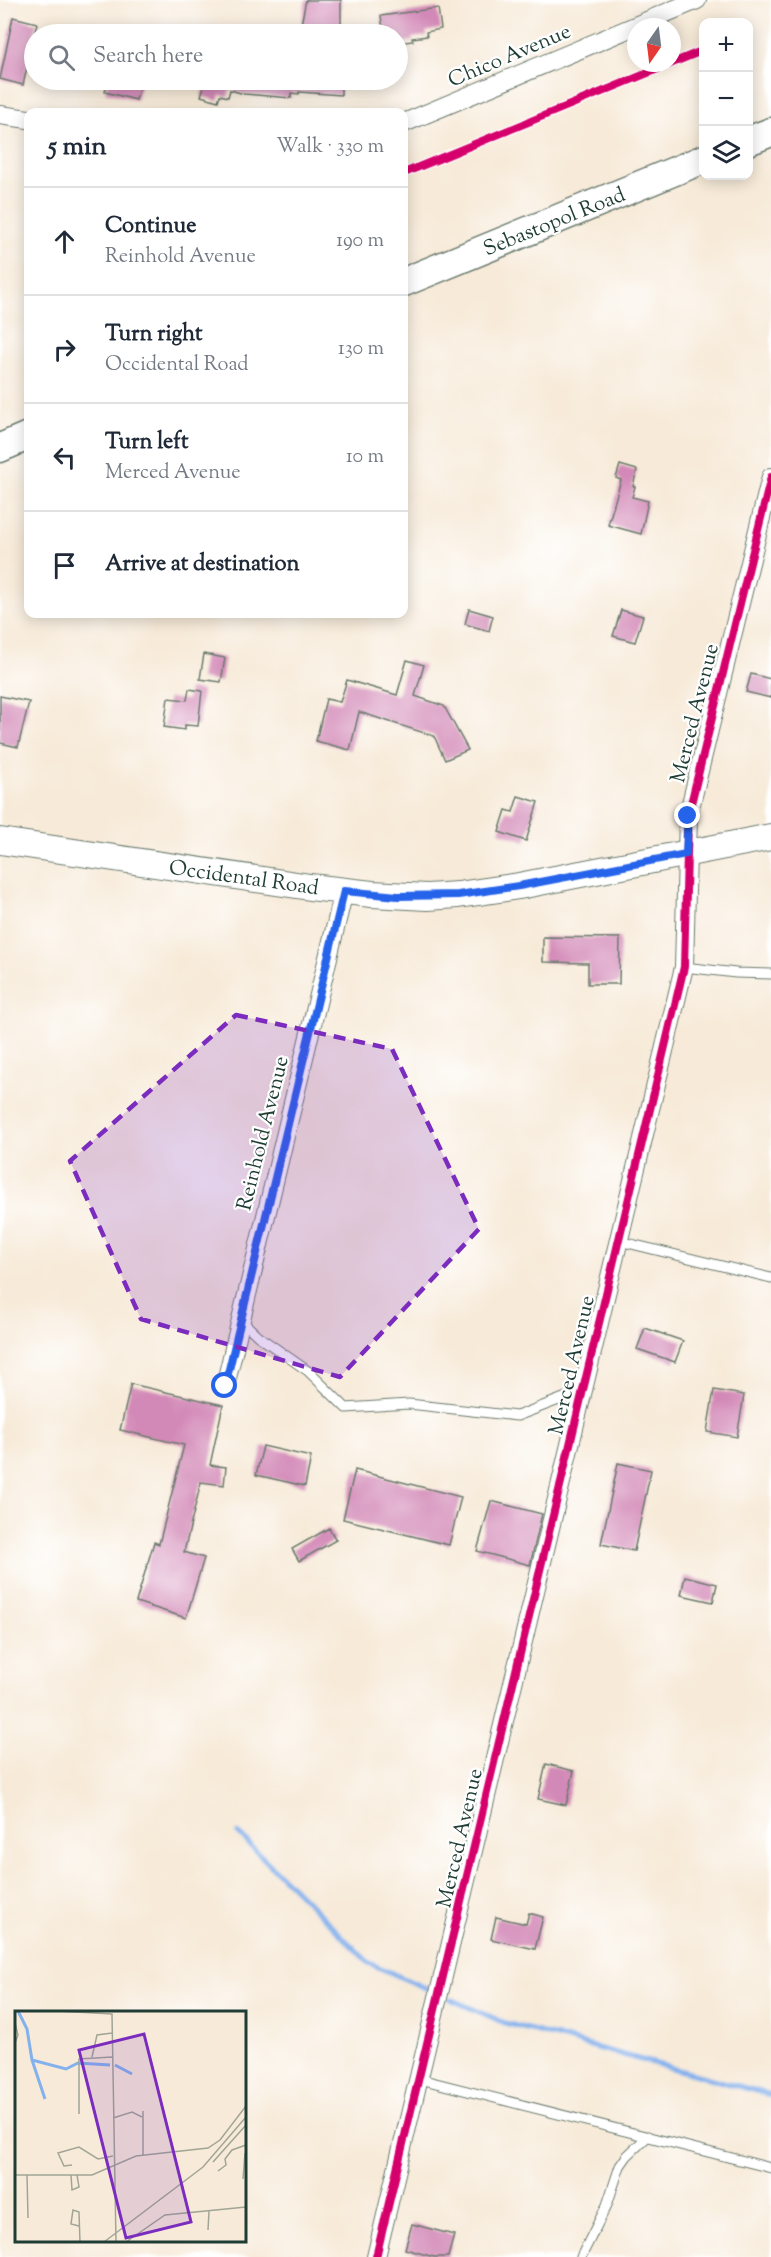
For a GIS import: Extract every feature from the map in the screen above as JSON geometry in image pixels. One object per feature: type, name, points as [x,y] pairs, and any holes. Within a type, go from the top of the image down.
[{"type":"main road","points":[[753,139],[771,132]]},
{"type":"main road","name":"Sebastopol Road","points":[[408,280],[699,161]]},
{"type":"main road","points":[[0,448],[24,438]]},
{"type":"street","name":"Chico Avenue","points":[[408,121],[697,0]]},
{"type":"street","points":[[0,115],[24,118]]},
{"type":"street","name":"Merced Avenue","points":[[376,2257],[684,967],[688,816],[771,477]]},
{"type":"street","name":"Occidental Road","points":[[0,841],[344,891],[398,896],[458,895],[519,886],[771,837]]},
{"type":"street","name":"Reinhold Avenue","points":[[225,1386],[344,891]]},
{"type":"lane","points":[[684,967],[736,973],[771,974]]},
{"type":"lane","points":[[619,1241],[771,1278]]},
{"type":"lane","points":[[241,1319],[258,1336],[308,1371],[346,1408],[409,1404],[517,1416],[584,1390]]},
{"type":"lane","points":[[420,2079],[771,2168]]},
{"type":"lane","points":[[581,2257],[607,2205],[620,2166],[648,2136]]},
{"type":"highlighted area","points":[[236,1015],[392,1049],[479,1229],[340,1377],[141,1319],[70,1161]]},
{"type":"building","points":[[306,0],[341,0],[341,24],[301,24]]},
{"type":"building","points":[[438,8],[441,29],[426,32],[427,36],[412,38],[413,41],[408,42],[408,24],[382,24],[381,16]]},
{"type":"building","points":[[13,17],[37,23],[24,24],[23,85],[0,79]]},
{"type":"building","points":[[106,90],[139,90],[136,100],[105,92]]},
{"type":"building","points":[[203,90],[230,90],[228,97],[220,95],[218,101],[201,96]]},
{"type":"building","points":[[230,90],[341,90],[341,95],[291,93],[291,98],[244,94]]},
{"type":"building","points":[[620,465],[637,470],[632,497],[648,501],[641,534],[608,525],[621,480],[616,478]]},
{"type":"building","points":[[469,609],[493,616],[489,631],[465,624]]},
{"type":"building","points":[[621,610],[643,616],[635,642],[613,636]]},
{"type":"building","points":[[204,654],[225,658],[221,682],[200,679]]},
{"type":"building","points":[[407,660],[424,665],[415,696],[444,706],[468,750],[445,760],[434,736],[359,712],[350,750],[316,741],[326,699],[340,702],[347,680],[397,695]]},
{"type":"building","points":[[751,674],[771,679],[771,698],[746,692]]},
{"type":"building","points":[[189,689],[202,691],[198,726],[185,725],[185,730],[164,727],[168,698],[187,700]]},
{"type":"building","points":[[0,696],[29,702],[18,747],[0,743]]},
{"type":"building","points":[[518,796],[538,802],[526,841],[499,832],[506,810],[513,812]]},
{"type":"building","points":[[543,937],[620,938],[619,984],[588,984],[588,963],[543,962]]},
{"type":"building","points":[[645,1328],[683,1341],[675,1362],[637,1349]]},
{"type":"building","points":[[131,1384],[223,1405],[210,1465],[226,1467],[224,1485],[201,1482],[184,1552],[204,1558],[186,1618],[136,1602],[154,1542],[159,1544],[184,1445],[120,1430]]},
{"type":"building","points":[[714,1390],[744,1395],[737,1437],[707,1432]]},
{"type":"building","points":[[263,1446],[311,1457],[305,1486],[256,1475]]},
{"type":"building","points":[[618,1463],[651,1470],[634,1551],[601,1544]]},
{"type":"building","points":[[355,1470],[461,1497],[449,1545],[343,1519]]},
{"type":"building","points":[[491,1501],[542,1514],[530,1565],[477,1551]]},
{"type":"building","points":[[329,1528],[336,1540],[299,1561],[292,1549]]},
{"type":"building","points":[[685,1576],[717,1584],[713,1602],[681,1595]]},
{"type":"building","points":[[546,1764],[574,1771],[566,1805],[538,1799]]},
{"type":"building","points":[[529,1913],[543,1917],[535,1949],[491,1939],[496,1917],[526,1924]]},
{"type":"building","points":[[412,2224],[454,2235],[448,2257],[434,2257],[405,2249]]},
{"type":"waterway","points":[[238,1833],[369,1963],[432,1991]]},
{"type":"waterway","points":[[450,1999],[505,2023],[771,2095]]},
{"type":"cycle path","points":[[408,171],[699,52]]},
{"type":"cycle path","points":[[376,2257],[684,967],[688,816],[771,477]]},
{"type":"route","points":[[225,1386],[344,891],[427,897],[487,892],[686,854],[688,816]]}]
